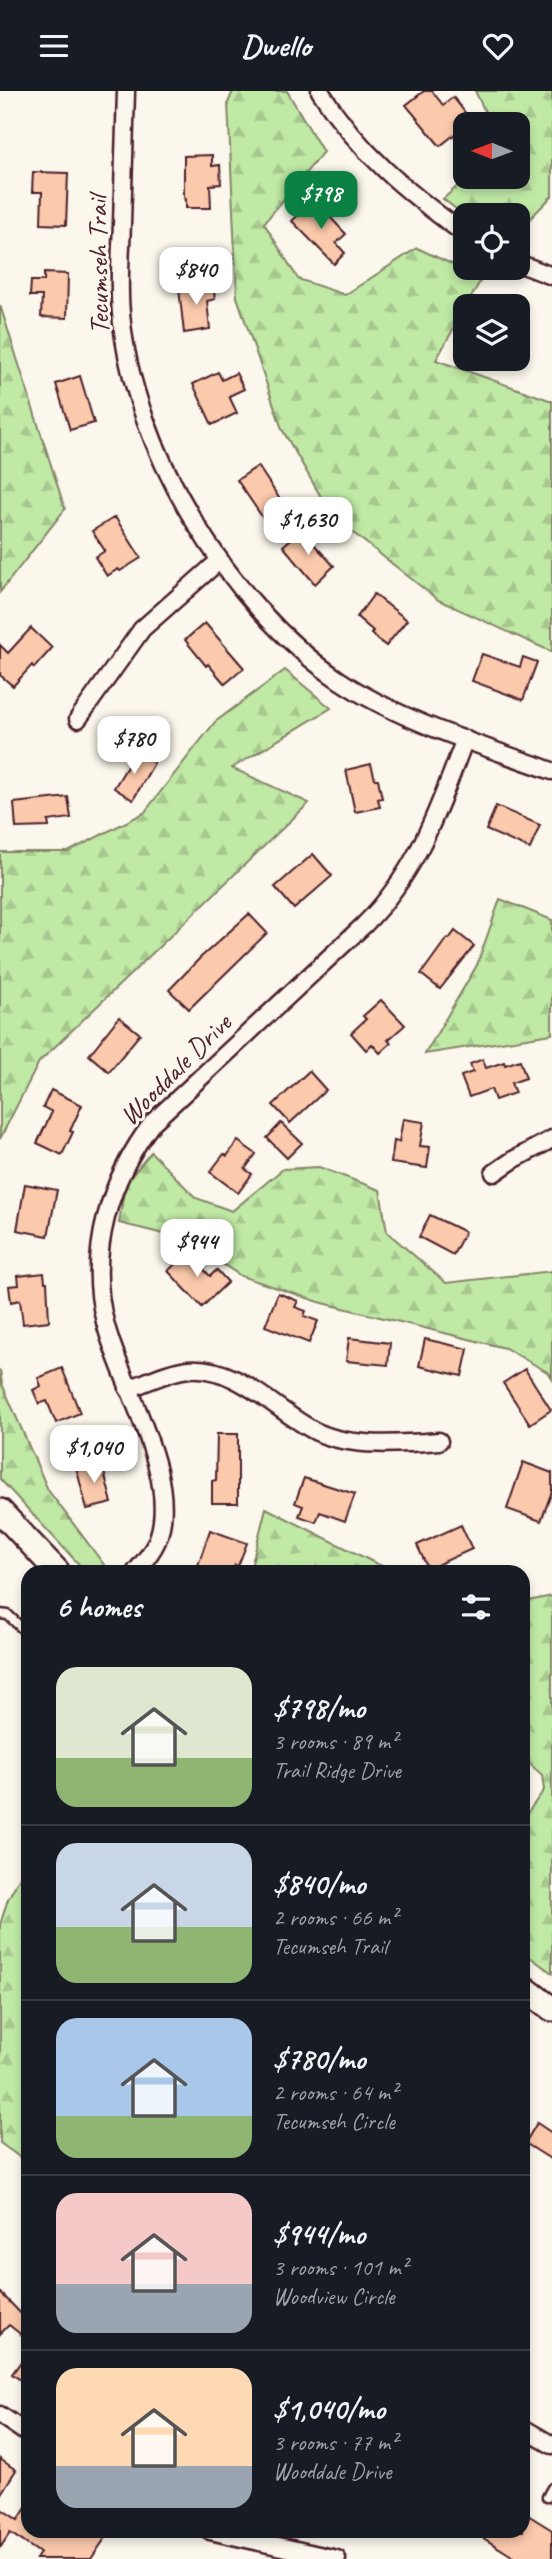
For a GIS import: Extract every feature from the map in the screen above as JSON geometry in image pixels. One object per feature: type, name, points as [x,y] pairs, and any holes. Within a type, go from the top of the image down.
[{"type":"main road","points":[[0,1511],[51,1565]]},
{"type":"main road","points":[[530,1992],[552,2009]]},
{"type":"street","name":"Tecumseh Trail","points":[[127,91],[120,268],[121,313],[126,347],[150,433],[174,485],[220,561],[279,630],[340,680],[408,716],[552,771]]},
{"type":"street","points":[[320,91],[350,135],[366,153],[416,199],[453,226]]},
{"type":"street","points":[[530,268],[552,276]]},
{"type":"street","points":[[78,719],[142,629],[220,561]]},
{"type":"street","name":"Wooddale Drive","points":[[141,1565],[157,1541],[164,1510],[163,1492],[154,1455],[104,1321],[98,1275],[110,1204],[128,1157],[153,1122],[173,1101],[364,925],[391,895],[418,853],[465,739]]},
{"type":"street","points":[[494,1173],[552,1139]]},
{"type":"street","points":[[128,1389],[187,1369],[205,1370],[242,1383],[325,1435],[346,1440],[400,1444],[439,1441]]},
{"type":"street","points":[[0,2415],[21,2429]]},
{"type":"street","points":[[530,2432],[552,2445]]},
{"type":"street","points":[[242,2538],[337,2559]]},
{"type":"lane","points":[[0,1614],[8,1615],[21,1627]]},
{"type":"green space","points":[[233,91],[287,91],[323,152],[264,223],[298,279],[345,295],[417,248],[453,265],[453,280],[481,280],[473,294],[453,294],[453,330],[436,360],[453,366],[453,371],[467,371],[552,401],[552,652],[438,600],[332,516],[282,429],[237,297],[228,103]]},
{"type":"green space","points":[[475,91],[552,91],[552,196],[530,219],[530,203],[453,203],[453,207],[443,199],[454,189],[530,189],[530,112],[485,112]]},
{"type":"green space","points":[[0,305],[65,509],[0,592]]},
{"type":"green space","points":[[285,670],[331,708],[232,768],[309,803],[39,1062],[0,1139],[0,852],[68,852],[144,813],[215,722]]},
{"type":"green space","points":[[500,899],[552,920],[552,1034],[425,1054],[477,965]]},
{"type":"green space","points":[[151,1152],[196,1198],[232,1211],[283,1169],[319,1167],[380,1190],[387,1232],[446,1283],[552,1271],[552,1378],[549,1373],[505,1348],[319,1302],[241,1276],[184,1239],[119,1223],[125,1184]]},
{"type":"green space","points":[[0,1370],[2,1384],[48,1490],[104,1565],[79,1565],[0,1479]]},
{"type":"green space","points":[[266,1508],[380,1565],[252,1565]]},
{"type":"green space","points":[[552,1596],[552,1973],[530,1957],[530,1809],[544,1790],[542,1775],[530,1764],[530,1601]]},
{"type":"green space","points":[[21,1875],[21,2158],[0,2143],[0,1925],[8,1899]]},
{"type":"building","points":[[424,91],[432,91],[443,105],[453,97],[465,112],[453,112],[453,136],[440,146],[406,105]]},
{"type":"building","points":[[212,155],[212,166],[220,165],[221,184],[210,185],[211,208],[186,208],[184,156]]},
{"type":"building","points":[[33,172],[68,173],[66,225],[41,224],[42,192],[32,192]]},
{"type":"building","points":[[314,200],[346,234],[336,243],[345,253],[334,264],[292,221]]},
{"type":"building","points":[[44,273],[68,274],[67,318],[41,317],[42,296],[30,296],[31,281],[44,281]]},
{"type":"building","points":[[213,284],[215,299],[207,301],[210,329],[184,333],[179,288]]},
{"type":"building","points":[[218,372],[222,380],[236,373],[244,389],[229,396],[237,413],[212,425],[193,384]]},
{"type":"building","points":[[80,376],[94,423],[70,430],[56,384]]},
{"type":"building","points":[[258,466],[285,507],[265,521],[237,480]]},
{"type":"building","points":[[115,517],[141,558],[107,576],[95,557],[105,551],[92,531]]},
{"type":"building","points":[[301,530],[334,566],[315,584],[283,546]]},
{"type":"building","points":[[374,594],[407,620],[386,646],[371,634],[373,631],[357,617]]},
{"type":"building","points":[[205,623],[244,668],[225,684],[185,640]]},
{"type":"building","points":[[31,628],[52,648],[13,686],[0,675],[0,645],[8,653]]},
{"type":"building","points":[[482,654],[520,667],[523,657],[537,662],[523,700],[472,681]]},
{"type":"building","points":[[136,752],[154,763],[133,800],[114,788]]},
{"type":"building","points":[[371,764],[382,798],[378,799],[380,807],[355,812],[346,770]]},
{"type":"building","points":[[68,797],[71,818],[48,821],[49,827],[16,828],[14,803]]},
{"type":"building","points":[[496,806],[540,825],[530,849],[486,830]]},
{"type":"building","points":[[313,854],[332,876],[294,909],[275,887]]},
{"type":"building","points":[[249,914],[267,933],[189,1009],[169,990]]},
{"type":"building","points":[[455,931],[474,946],[440,989],[421,974]]},
{"type":"building","points":[[381,1000],[405,1025],[388,1040],[391,1043],[380,1053],[372,1044],[366,1050],[351,1033],[366,1019],[363,1016]]},
{"type":"building","points":[[119,1017],[140,1034],[109,1072],[89,1055]]},
{"type":"building","points":[[483,1059],[486,1068],[520,1060],[526,1078],[511,1083],[515,1093],[495,1100],[491,1089],[469,1097],[461,1076],[473,1072],[470,1064]]},
{"type":"building","points":[[309,1071],[326,1090],[290,1123],[273,1105]]},
{"type":"building","points":[[51,1090],[82,1105],[62,1155],[37,1143],[52,1112],[43,1107]]},
{"type":"building","points":[[403,1119],[424,1122],[420,1146],[430,1147],[427,1168],[391,1163],[394,1141],[399,1142]]},
{"type":"building","points":[[281,1123],[302,1143],[287,1158],[267,1138]]},
{"type":"building","points":[[238,1141],[256,1154],[245,1169],[252,1174],[238,1193],[210,1172]]},
{"type":"building","points":[[25,1184],[57,1190],[48,1236],[17,1230]]},
{"type":"building","points":[[430,1215],[465,1232],[453,1255],[419,1237]]},
{"type":"building","points":[[188,1252],[210,1276],[217,1270],[228,1282],[202,1307],[168,1271]]},
{"type":"building","points":[[44,1273],[49,1321],[23,1324],[20,1300],[11,1302],[9,1286],[19,1285],[18,1276]]},
{"type":"building","points":[[278,1293],[298,1301],[295,1307],[306,1311],[304,1316],[318,1321],[309,1343],[265,1326]]},
{"type":"building","points":[[349,1338],[390,1343],[388,1365],[346,1361]]},
{"type":"building","points":[[425,1339],[468,1349],[462,1376],[419,1366]]},
{"type":"building","points":[[62,1368],[80,1413],[56,1423],[47,1401],[39,1404],[33,1390],[41,1386],[38,1378]]},
{"type":"building","points":[[525,1369],[551,1410],[530,1424],[503,1383]]},
{"type":"building","points":[[217,1434],[238,1434],[238,1503],[212,1503],[212,1481],[216,1480]]},
{"type":"building","points":[[101,1460],[112,1503],[87,1509],[76,1467]]},
{"type":"building","points":[[523,1462],[552,1473],[552,1491],[541,1521],[507,1509]]},
{"type":"building","points":[[304,1478],[355,1494],[345,1521],[320,1512],[316,1522],[299,1516],[303,1506],[295,1503]]},
{"type":"building","points":[[461,1525],[472,1549],[437,1565],[426,1565],[417,1545]]},
{"type":"building","points":[[210,1530],[247,1543],[238,1565],[198,1565]]},
{"type":"building","points":[[537,2123],[552,2133],[552,2160],[530,2146],[530,2135]]},
{"type":"building","points":[[0,2292],[21,2314],[21,2334],[9,2325],[0,2334]]},
{"type":"building","points":[[21,2362],[21,2380],[12,2374]]},
{"type":"building","points":[[0,2459],[16,2470],[0,2495]]},
{"type":"building","points":[[0,2508],[18,2520],[21,2516],[21,2538],[105,2538],[91,2559],[36,2559],[40,2553],[10,2533],[0,2548]]},
{"type":"building","points":[[530,2516],[552,2530],[552,2559],[517,2559],[483,2538],[530,2538]]}]
